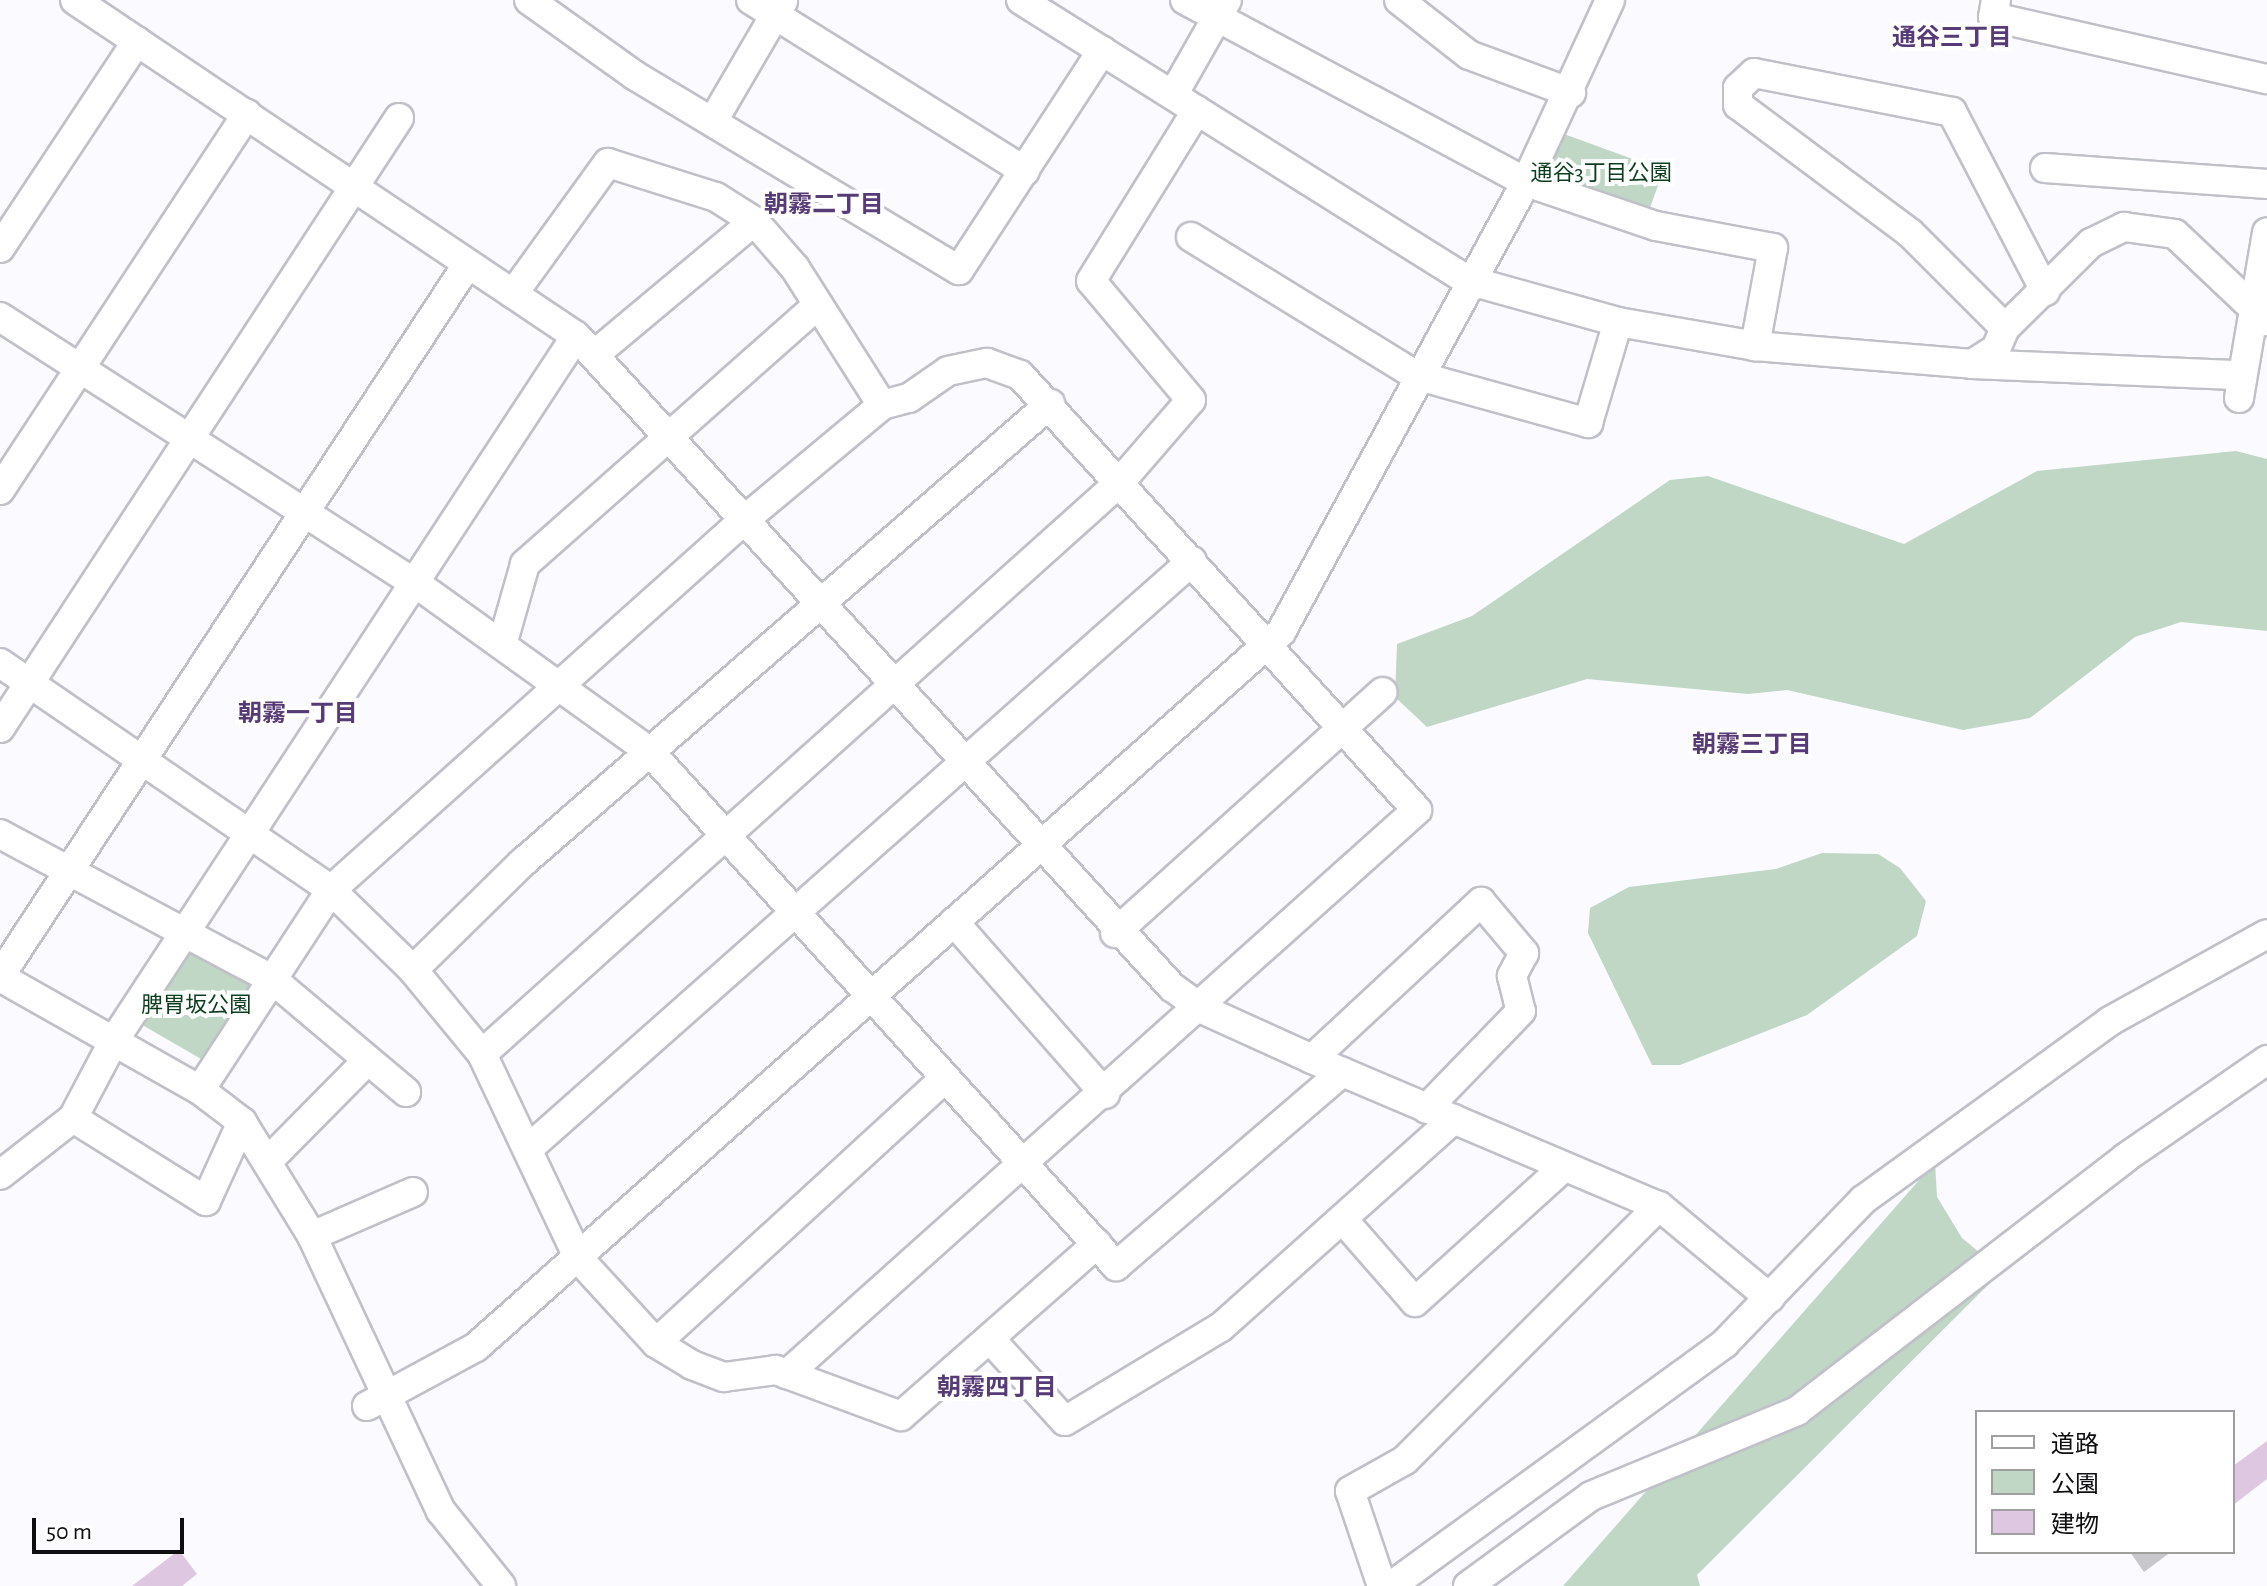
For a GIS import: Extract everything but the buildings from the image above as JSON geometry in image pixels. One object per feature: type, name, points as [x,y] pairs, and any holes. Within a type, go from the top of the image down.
[{"type":"street","points":[[75,0],[513,294],[585,346],[667,433],[1115,933],[1202,1009],[1426,1109],[1659,1206],[1770,1298]]},
{"type":"street","points":[[529,0],[713,121],[959,270],[1102,51]]},
{"type":"street","points":[[1021,0],[1467,280],[1618,322],[1755,346],[2240,387],[2260,316],[2267,232]]},
{"type":"street","points":[[1185,0],[1221,10],[1526,182],[1656,226],[1773,248],[1755,346]]},
{"type":"street","points":[[1399,0],[1469,55],[1571,93]]},
{"type":"street","points":[[378,1401],[476,1347],[579,1259],[954,922],[1036,844],[1267,645],[1467,280],[1526,182],[1571,93],[1610,0]]},
{"type":"street","points":[[1996,0],[1993,17],[2267,79]]},
{"type":"street","points":[[713,121],[769,5],[1025,171]]},
{"type":"street","points":[[1173,95],[1221,10]]},
{"type":"street","points":[[0,248],[137,41]]},
{"type":"street","points":[[2005,328],[1910,233],[1738,105],[1738,88],[1754,73],[1952,112],[2045,291]]},
{"type":"street","points":[[482,1054],[891,682],[1120,482],[1191,400],[1091,281],[1197,110]]},
{"type":"street","points":[[0,490],[247,114]]},
{"type":"street","points":[[0,728],[187,438],[358,189],[399,118]]},
{"type":"street","points":[[513,294],[608,163],[716,197],[754,221],[818,305],[882,405]]},
{"type":"street","points":[[2045,168],[2267,184]]},
{"type":"street","points":[[0,1175],[73,1118],[113,1042],[251,833],[418,585],[585,346],[754,221]]},
{"type":"street","points":[[1972,364],[1996,349],[2005,328],[2091,243],[2124,227],[2175,234],[2260,316]]},
{"type":"street","points":[[1191,237],[1415,375],[1588,423],[1618,322]]},
{"type":"street","points":[[467,265],[65,868],[0,976],[200,1090],[242,1122],[270,1159],[312,1236],[378,1401],[441,1511],[501,1586]]},
{"type":"street","points":[[502,645],[525,564],[667,433],[818,305]]},
{"type":"street","points":[[0,317],[418,585],[502,645],[564,684],[650,752],[943,1080],[1116,1266],[1342,1072]]},
{"type":"street","points":[[200,1090],[331,890],[743,521],[882,405],[909,398],[948,371],[987,363],[1020,375],[1050,404],[1341,730],[1417,810],[1202,1009],[787,1374]]},
{"type":"street","points":[[413,970],[817,602],[1050,404]]},
{"type":"street","points":[[528,1149],[1192,561]]},
{"type":"street","points":[[0,663],[331,890],[413,970],[482,1054],[579,1259],[656,1343],[724,1377],[787,1374],[901,1416],[1097,1244]]},
{"type":"street","points":[[1115,933],[1383,692]]},
{"type":"street","points":[[0,834],[273,980],[406,1092]]},
{"type":"street","points":[[1312,1059],[1481,902],[1524,953],[1512,976],[1521,1011],[1426,1109]]},
{"type":"street","points":[[954,922],[1105,1094]]},
{"type":"street","points":[[1391,1586],[1725,1343],[1875,1191],[2110,1021],[2267,934]]},
{"type":"street","points":[[270,1159],[368,1060]]},
{"type":"street","points":[[1468,1586],[1591,1496],[1797,1411],[2125,1158],[2266,1062]]},
{"type":"street","points":[[656,1343],[943,1080]]},
{"type":"street","points":[[73,1118],[206,1201],[242,1122]]},
{"type":"street","points":[[990,1339],[1065,1421],[1221,1327],[1345,1222],[1454,1119]]},
{"type":"street","points":[[1345,1222],[1415,1302],[1564,1167]]},
{"type":"street","points":[[312,1236],[413,1192]]},
{"type":"street","points":[[1382,1586],[1350,1491],[1405,1460],[1659,1206]]},
{"type":"green space","name":"通谷3丁目公園","points":[[1564,134],[1664,170],[1647,215],[1548,179]]},
{"type":"green space","points":[[2236,451],[2267,459],[2267,631],[2181,622],[2135,637],[2030,718],[1963,730],[1787,690],[1748,694],[1587,679],[1427,727],[1395,697],[1397,644],[1472,616],[1670,480],[1708,476],[1904,544],[2037,471]]},
{"type":"green space","points":[[1822,853],[1878,854],[1900,868],[1926,901],[1917,936],[1807,1015],[1680,1065],[1652,1065],[1588,933],[1590,908],[1629,887],[1776,869]]},
{"type":"green space","name":"脾胃坂公園","points":[[189,941],[262,983],[214,1066],[141,1024]]},
{"type":"green space","points":[[1935,1162],[1937,1197],[1962,1238],[2002,1271],[1697,1575],[1700,1586],[1563,1586]]},
{"type":"district","name":"通谷三丁目","points":[[1952,39]]},
{"type":"district","name":"朝霧二丁目","points":[[824,206]]},
{"type":"district","name":"朝霧一丁目","points":[[298,715]]},
{"type":"district","name":"朝霧三丁目","points":[[1752,746]]},
{"type":"district","name":"朝霧四丁目","points":[[997,1389]]}]
